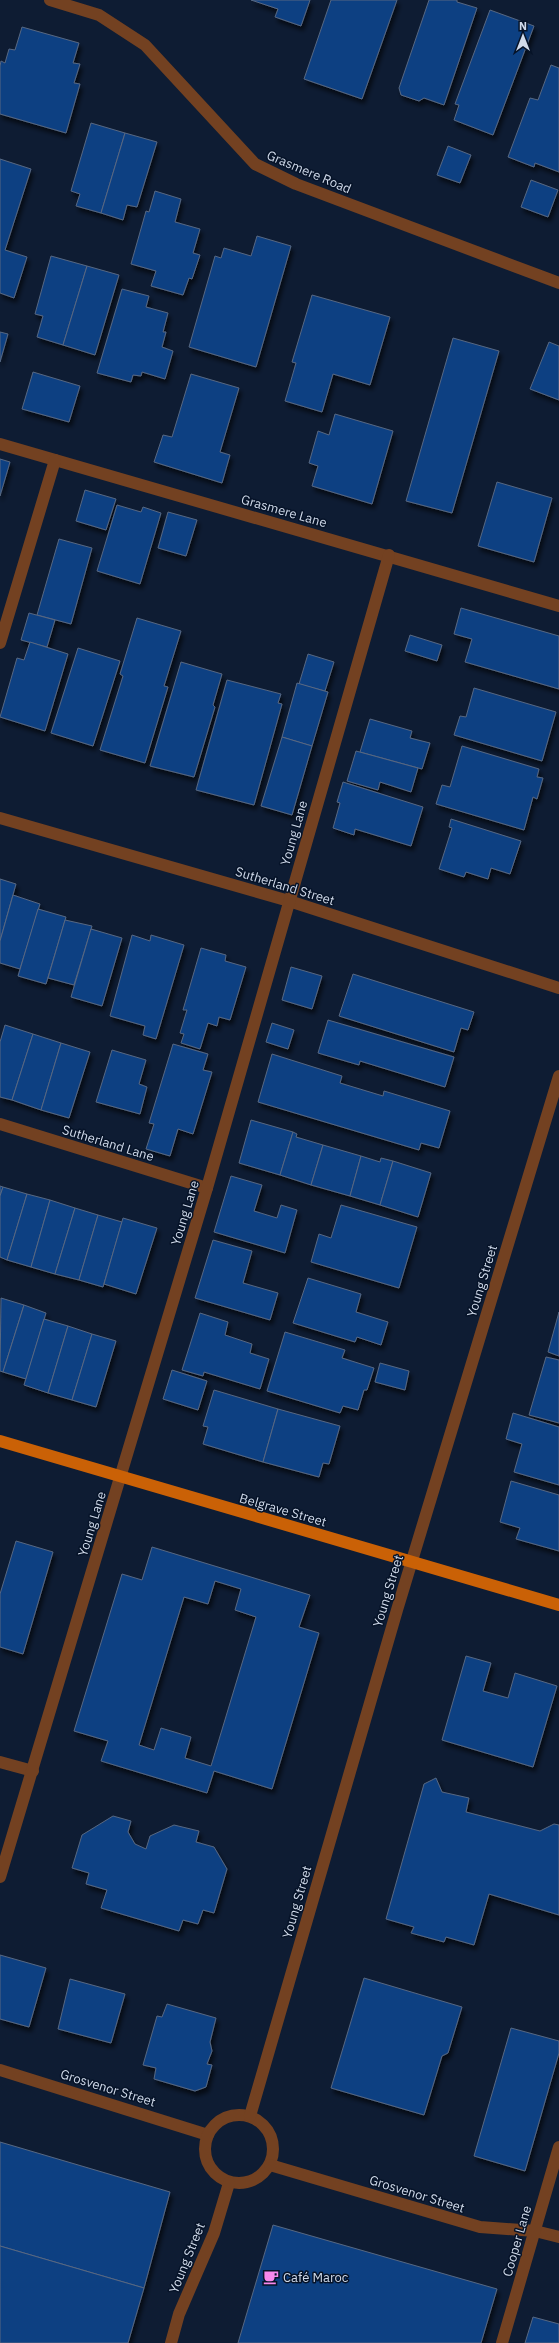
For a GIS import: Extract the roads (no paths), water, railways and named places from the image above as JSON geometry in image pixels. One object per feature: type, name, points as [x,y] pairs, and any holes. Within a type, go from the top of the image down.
[{"type":"main road","name":"Belgrave Street","points":[[0,1441],[559,1605]]},
{"type":"street","name":"Grasmere Road","points":[[50,0],[99,15],[145,45],[255,164],[296,184],[559,283]]},
{"type":"street","name":"Grasmere Lane","points":[[0,444],[389,555],[559,606]]},
{"type":"street","points":[[0,643],[55,460]]},
{"type":"street","name":"Young Lane","points":[[0,1878],[207,1188],[389,555]]},
{"type":"street","name":"Sutherland Street","points":[[0,818],[289,902],[559,988]]},
{"type":"street","name":"Young Street","points":[[250,2116],[412,1562],[559,1076]]},
{"type":"street","name":"Sutherland Lane","points":[[0,1124],[207,1188]]},
{"type":"street","points":[[0,1762],[33,1772]]},
{"type":"street","name":"Grosvenor Street","points":[[0,2070],[208,2135]]},
{"type":"street","points":[[229,2116],[250,2116],[261,2122],[273,2141],[274,2153],[270,2165],[258,2179],[249,2183],[229,2183],[218,2177],[210,2169],[205,2152],[208,2135],[213,2126],[229,2116]]},
{"type":"street","name":"Cooper Lane","points":[[502,2343],[559,2147]]},
{"type":"street","name":"Grosvenor Street","points":[[270,2165],[480,2227],[535,2232],[559,2237]]},
{"type":"street","name":"Young Street","points":[[171,2343],[179,2314],[214,2233],[229,2183]]},
{"type":"place","name":"Café Maroc","points":[[271,2277]]}]
